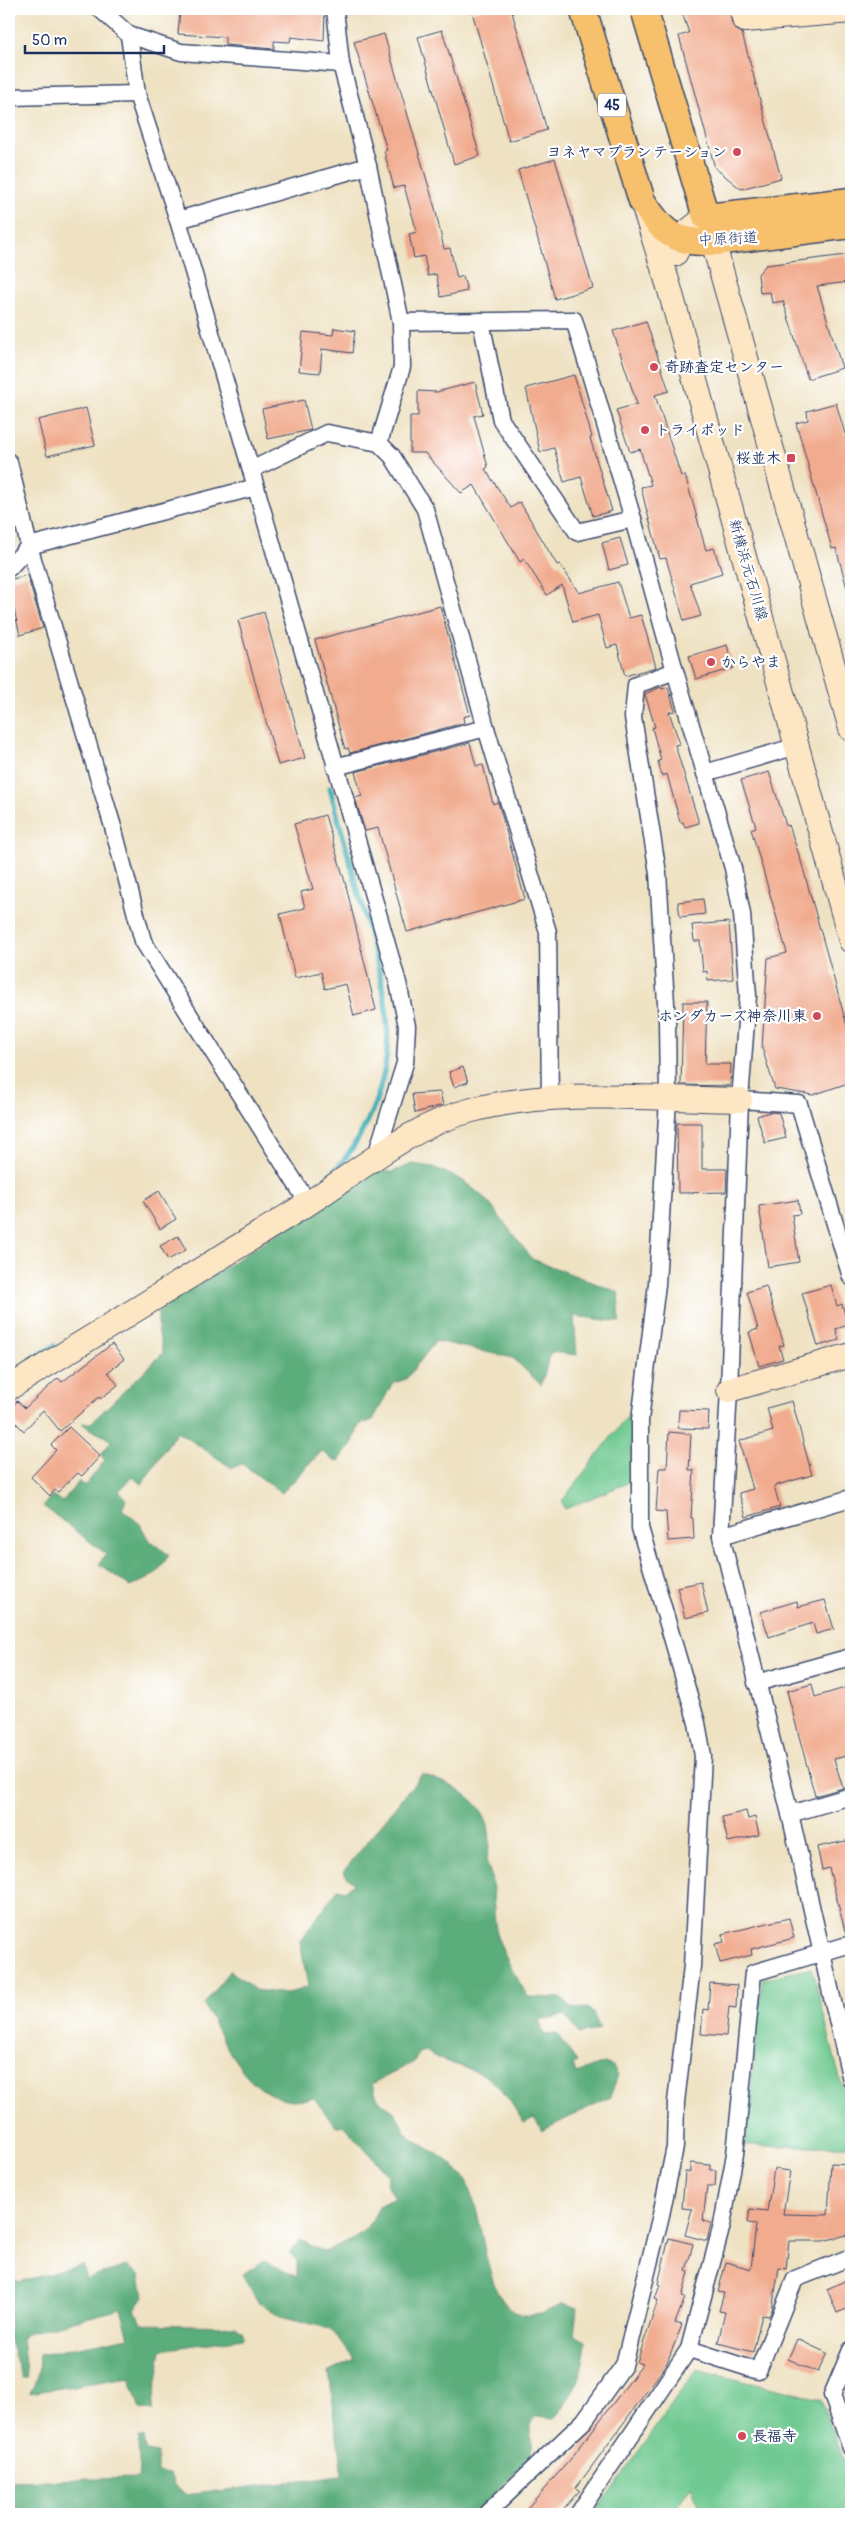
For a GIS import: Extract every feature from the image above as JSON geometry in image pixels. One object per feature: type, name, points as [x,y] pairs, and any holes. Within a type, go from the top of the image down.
[{"type":"main road","name":"中原街道","points":[[583,9],[642,201],[655,221],[672,237],[683,240],[715,242],[851,226]]},
{"type":"main road","name":"中原街道","points":[[644,9],[706,217],[851,201]]},
{"type":"street","points":[[100,9],[129,35],[181,52],[342,64]]},
{"type":"street","points":[[335,9],[342,64],[368,166],[401,322],[402,367],[379,443]]},
{"type":"street","points":[[742,9],[745,20],[837,11]]},
{"type":"street","points":[[129,35],[137,94],[178,220],[252,470],[398,983],[407,1026],[405,1062],[375,1159]]},
{"type":"street","points":[[9,97],[137,94]]},
{"type":"street","points":[[178,220],[368,166]]},
{"type":"street","name":"新横浜元石川線","points":[[642,201],[669,287],[851,941]]},
{"type":"street","points":[[669,287],[676,252],[696,223],[706,217],[715,242],[851,728]]},
{"type":"street","points":[[401,322],[574,320],[633,519],[674,671],[733,868],[747,955],[748,996],[740,1100],[729,1390],[721,1536],[790,1814],[851,2080]]},
{"type":"street","points":[[481,322],[501,420],[577,532],[633,519]]},
{"type":"street","points":[[252,470],[327,433],[379,443],[392,456],[426,509],[486,728],[548,932],[550,1097]]},
{"type":"street","points":[[9,462],[29,546],[112,827],[143,941],[303,1196]]},
{"type":"street","points":[[9,568],[29,546],[256,487]]},
{"type":"street","points":[[486,2514],[584,2421],[624,2365],[661,2215],[675,2148],[676,2102],[692,1966],[702,1756],[697,1723],[640,1528],[640,1420],[657,1284],[668,1099],[667,1020],[658,873],[633,717],[636,685],[674,671]]},
{"type":"street","points":[[335,767],[486,728]]},
{"type":"street","points":[[706,773],[797,746]]},
{"type":"street","points":[[9,1388],[303,1196],[375,1159],[440,1122],[469,1110],[499,1103],[550,1097],[740,1100],[799,1104],[851,1277]]},
{"type":"street","points":[[729,1390],[851,1354]]},
{"type":"street","points":[[721,1536],[851,1498]]},
{"type":"street","points":[[756,1683],[851,1657]]},
{"type":"street","points":[[790,1814],[851,1796]]},
{"type":"street","points":[[578,2514],[689,2349],[722,2224],[735,2154],[752,1973],[851,1944]]},
{"type":"street","points":[[689,2349],[758,2371],[795,2279],[851,2257]]},
{"type":"street","points":[[851,2350],[832,2395],[851,2448]]},
{"type":"green space","points":[[412,1164],[433,1167],[462,1180],[486,1199],[532,1259],[618,1292],[620,1322],[574,1316],[577,1355],[551,1352],[541,1385],[513,1358],[436,1341],[406,1379],[392,1384],[373,1420],[359,1425],[353,1442],[339,1461],[332,1459],[322,1451],[282,1493],[242,1464],[232,1468],[177,1431],[142,1484],[132,1477],[119,1491],[126,1500],[122,1509],[140,1524],[148,1539],[169,1555],[156,1574],[131,1587],[99,1564],[106,1554],[43,1506],[52,1495],[62,1502],[79,1481],[85,1486],[105,1460],[101,1455],[111,1441],[82,1423],[91,1423],[163,1353],[158,1329],[158,1311],[372,1171],[392,1172]]},
{"type":"green space","points":[[629,1414],[634,1415],[631,1447],[632,1481],[565,1509],[562,1501]]},
{"type":"green space","points":[[422,1774],[465,1794],[484,1815],[488,1828],[489,1843],[486,1861],[492,1879],[497,1934],[506,1957],[528,1997],[562,1998],[572,2009],[587,2008],[593,2013],[600,2029],[579,2034],[565,2015],[539,2020],[544,2035],[557,2034],[577,2062],[573,2064],[576,2073],[604,2063],[613,2066],[618,2075],[610,2097],[542,2131],[534,2118],[524,2123],[500,2088],[487,2077],[473,2070],[452,2064],[426,2051],[418,2053],[414,2062],[372,2084],[376,2095],[383,2104],[395,2113],[408,2135],[453,2165],[465,2179],[473,2198],[492,2276],[501,2298],[515,2312],[535,2315],[563,2303],[577,2308],[574,2335],[586,2341],[585,2352],[577,2383],[567,2401],[554,2418],[537,2416],[531,2423],[531,2456],[474,2514],[9,2514],[9,2481],[139,2478],[138,2437],[144,2437],[146,2451],[157,2453],[157,2472],[170,2473],[174,2485],[185,2495],[342,2476],[329,2371],[354,2359],[331,2329],[281,2316],[258,2302],[242,2274],[264,2261],[297,2277],[297,2261],[290,2253],[300,2240],[324,2252],[358,2235],[369,2224],[379,2206],[395,2198],[386,2182],[388,2175],[343,2125],[336,2127],[314,2098],[291,2100],[275,2096],[260,2088],[248,2077],[237,2064],[204,2005],[230,1970],[255,1990],[286,1994],[308,1987],[300,1941],[338,1889],[345,1891],[354,1884],[343,1872]]},
{"type":"green space","points":[[812,1968],[851,2123],[851,2146],[745,2146],[762,1979]]},
{"type":"green space","points":[[82,2265],[86,2279],[126,2266],[140,2275],[144,2296],[135,2309],[141,2324],[236,2326],[243,2332],[243,2338],[162,2350],[152,2411],[140,2409],[129,2377],[30,2393],[38,2377],[39,2355],[129,2337],[121,2309],[27,2333],[22,2339],[27,2378],[22,2379],[9,2338],[9,2273],[18,2282]]},
{"type":"green space","name":"長福寺","points":[[696,2370],[820,2399],[851,2478],[851,2514],[702,2514],[691,2486],[673,2514],[594,2514]]},
{"type":"building","points":[[180,9],[269,9],[299,12],[300,9],[325,9],[324,41],[291,37],[290,42],[274,41],[274,49],[225,45],[225,37],[178,34]]},
{"type":"building","points":[[483,9],[511,9],[547,130],[509,141],[472,12]]},
{"type":"building","points":[[681,9],[729,9],[732,24],[735,29],[742,33],[781,178],[741,189],[715,168],[679,36],[689,33]]},
{"type":"building","points":[[442,30],[480,156],[454,164],[418,37]]},
{"type":"building","points":[[384,34],[435,208],[444,249],[450,248],[457,278],[463,276],[467,291],[441,297],[436,274],[428,276],[424,256],[414,258],[409,234],[417,232],[404,186],[394,188],[384,151],[387,150],[354,42]]},
{"type":"building","points":[[555,159],[593,288],[555,299],[518,170]]},
{"type":"building","points":[[846,255],[849,282],[817,286],[842,368],[808,379],[783,301],[772,303],[770,292],[760,293],[758,274],[766,265]]},
{"type":"building","points":[[646,321],[669,391],[655,395],[681,476],[685,475],[706,550],[714,548],[722,573],[690,583],[701,616],[684,621],[666,558],[660,559],[645,504],[641,487],[651,485],[640,449],[630,452],[616,410],[637,404],[613,331]]},
{"type":"building","points":[[334,328],[355,331],[352,353],[322,349],[320,373],[299,371],[303,332],[333,335]]},
{"type":"building","points":[[574,375],[592,437],[590,438],[612,511],[593,516],[581,477],[564,482],[554,448],[540,452],[526,388]]},
{"type":"building","points":[[475,382],[483,414],[474,416],[488,467],[485,469],[511,508],[520,502],[557,565],[560,564],[579,593],[618,582],[629,618],[641,615],[656,667],[625,676],[617,645],[607,648],[598,615],[573,622],[562,585],[547,595],[524,559],[520,562],[474,485],[461,493],[425,453],[410,453],[410,416],[418,416],[418,391],[437,392]]},
{"type":"building","points":[[304,400],[311,430],[268,439],[262,409]]},
{"type":"building","points":[[836,403],[845,434],[851,432],[851,587],[847,588],[836,548],[832,549],[796,423],[808,420],[807,411]]},
{"type":"building","points":[[86,408],[95,445],[47,456],[38,420]]},
{"type":"building","points":[[620,538],[628,565],[609,570],[602,543]]},
{"type":"building","points":[[27,575],[43,628],[20,635],[9,589],[9,580]]},
{"type":"building","points":[[440,606],[470,715],[463,717],[464,723],[350,753],[348,748],[345,749],[315,640]]},
{"type":"building","points":[[264,612],[305,758],[278,765],[238,620]]},
{"type":"building","name":"からやま","points":[[727,645],[733,668],[696,679],[689,656]]},
{"type":"building","points":[[661,687],[662,689],[668,687],[675,711],[669,712],[680,744],[675,745],[699,823],[685,827],[683,822],[680,822],[667,774],[662,776],[658,761],[661,760],[652,728],[655,727],[645,694]]},
{"type":"building","points":[[470,743],[476,766],[483,765],[493,804],[498,802],[525,899],[407,932],[378,828],[365,831],[355,798],[362,796],[355,772]]},
{"type":"building","points":[[769,772],[786,826],[789,825],[801,861],[851,1040],[851,1082],[813,1095],[775,1089],[762,1048],[768,958],[787,953],[751,829],[756,827],[741,780]]},
{"type":"building","points":[[325,815],[345,882],[376,1010],[354,1016],[346,984],[325,989],[321,972],[295,978],[280,914],[305,908],[301,892],[313,889],[294,824]]},
{"type":"building","points":[[703,899],[705,914],[680,917],[678,902]]},
{"type":"building","points":[[729,922],[733,979],[708,981],[707,971],[703,972],[700,941],[694,941],[692,925]]},
{"type":"building","points":[[683,1002],[707,1002],[705,1064],[731,1064],[730,1086],[681,1085]]},
{"type":"building","points":[[463,1067],[468,1082],[454,1087],[449,1072]]},
{"type":"building","points":[[440,1092],[443,1105],[415,1113],[412,1094]]},
{"type":"building","points":[[770,1112],[779,1113],[786,1138],[765,1143],[757,1116]]},
{"type":"building","points":[[677,1123],[702,1123],[702,1169],[727,1169],[726,1192],[678,1193]]},
{"type":"building","points":[[159,1191],[176,1219],[160,1229],[143,1201]]},
{"type":"building","points":[[798,1200],[800,1214],[792,1215],[799,1262],[768,1267],[759,1206]]},
{"type":"building","points":[[178,1236],[186,1250],[168,1260],[160,1246]]},
{"type":"building","points":[[831,1285],[837,1306],[842,1304],[848,1325],[836,1329],[839,1340],[818,1346],[802,1293]]},
{"type":"building","points":[[766,1286],[784,1345],[779,1346],[783,1359],[759,1366],[749,1332],[758,1329],[747,1292]]},
{"type":"building","points":[[112,1344],[124,1359],[108,1372],[118,1385],[100,1399],[99,1397],[60,1431],[43,1410],[24,1431],[9,1416],[9,1410],[17,1401],[25,1408],[58,1378],[62,1382]]},
{"type":"building","points":[[792,1401],[812,1475],[774,1486],[780,1507],[746,1517],[739,1493],[753,1489],[739,1441],[773,1431],[767,1408]]},
{"type":"building","points":[[679,1410],[709,1411],[708,1429],[678,1428]]},
{"type":"building","points":[[69,1427],[100,1456],[82,1476],[78,1473],[58,1492],[55,1490],[50,1496],[31,1477],[56,1450],[51,1445]]},
{"type":"building","points":[[669,1432],[691,1434],[689,1470],[694,1470],[691,1518],[693,1518],[694,1539],[668,1541],[666,1512],[656,1511],[659,1468],[667,1468]]},
{"type":"building","points":[[701,1582],[708,1613],[685,1618],[677,1587]]},
{"type":"building","points":[[825,1600],[834,1629],[816,1634],[813,1623],[769,1637],[761,1612],[797,1601],[798,1607]]},
{"type":"building","points":[[812,1684],[815,1697],[851,1686],[851,1755],[834,1759],[843,1788],[815,1796],[787,1691]]},
{"type":"building","points":[[746,1811],[748,1819],[755,1817],[759,1835],[728,1842],[722,1817]]},
{"type":"building","points":[[851,1840],[851,1934],[846,1935],[829,1868],[822,1870],[817,1847]]},
{"type":"building","points":[[789,1918],[794,1938],[751,1949],[752,1955],[720,1963],[715,1944],[724,1942],[722,1934]]},
{"type":"building","points":[[710,1983],[737,1985],[736,2008],[729,2007],[726,2036],[701,2034],[703,2009],[708,2010]]},
{"type":"building","points":[[690,2163],[710,2165],[710,2170],[716,2170],[715,2186],[707,2186],[703,2221],[711,2223],[707,2241],[685,2235],[692,2209],[682,2208],[685,2172],[690,2172]]},
{"type":"building","points":[[831,2163],[850,2164],[848,2208],[851,2207],[851,2234],[823,2241],[789,2241],[786,2269],[779,2268],[772,2310],[769,2316],[762,2315],[753,2352],[718,2343],[725,2312],[719,2311],[724,2293],[718,2292],[726,2262],[751,2269],[756,2224],[748,2223],[750,2209],[767,2211],[774,2169],[790,2171],[783,2214],[828,2215]]},
{"type":"building","points":[[669,2238],[693,2244],[686,2271],[689,2272],[682,2297],[685,2298],[675,2323],[682,2325],[666,2365],[576,2488],[580,2490],[559,2514],[522,2514],[569,2461],[643,2364],[637,2362],[658,2300],[655,2299],[660,2285],[658,2284]]},
{"type":"building","points":[[847,2280],[851,2291],[851,2307],[837,2313],[827,2289]]},
{"type":"building","points":[[797,2339],[827,2353],[818,2372],[788,2359]]},
{"type":"waterway","points":[[328,1177],[350,1151],[367,1122],[378,1094],[385,1068],[388,1042],[387,1017],[378,967],[330,788]]},
{"type":"waterway","points":[[9,1374],[54,1346]]},
{"type":"place","name":"ヨネヤマプランテーション","points":[[737,152]]},
{"type":"place","name":"奇跡査定センター","points":[[654,367]]},
{"type":"place","name":"トライポッド","points":[[645,430]]},
{"type":"place","name":"桜並木","points":[[791,458]]},
{"type":"place","name":"からやま","points":[[711,662]]},
{"type":"place","name":"ホンダカーズ神奈川東","points":[[817,1016]]},
{"type":"place","name":"長福寺","points":[[742,2436]]}]
